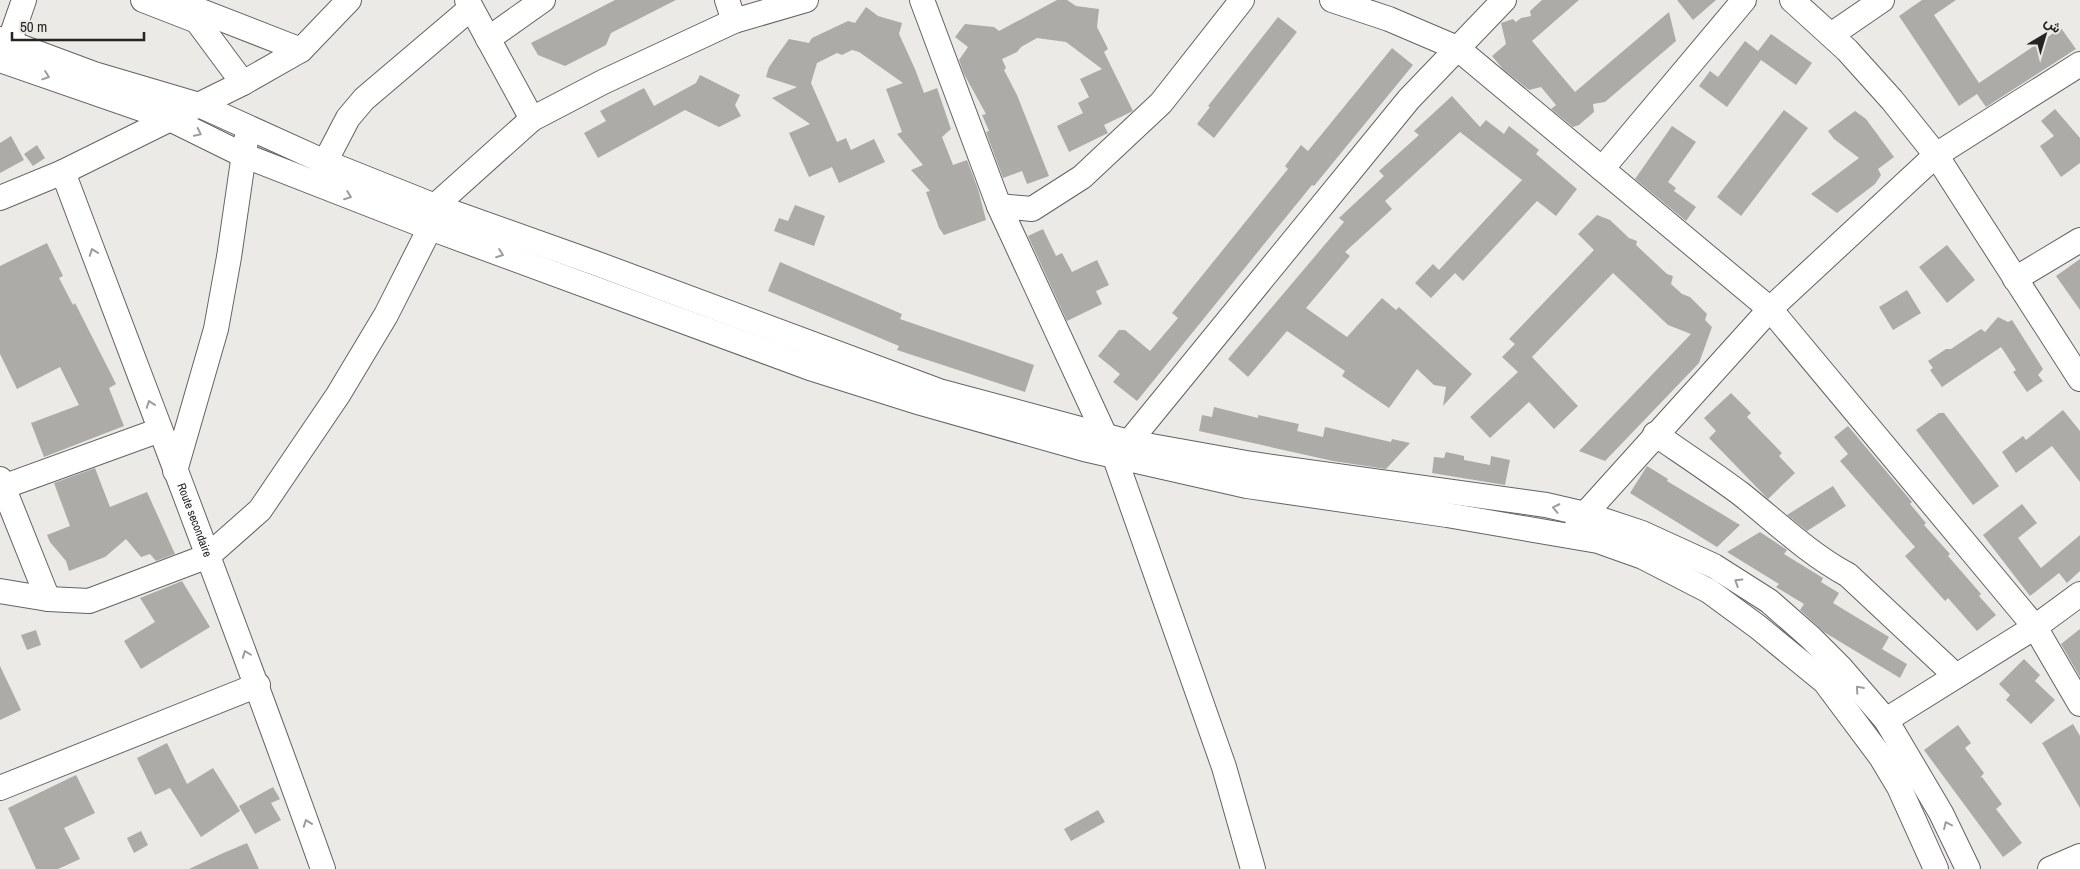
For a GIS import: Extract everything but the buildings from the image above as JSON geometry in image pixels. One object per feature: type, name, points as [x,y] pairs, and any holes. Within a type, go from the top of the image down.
[{"type":"street","points":[[3,51],[24,0]]},
{"type":"street","points":[[143,0],[190,9],[300,50]]},
{"type":"street","points":[[0,198],[63,172],[243,83],[300,50],[349,0]]},
{"type":"street","points":[[488,39],[543,0]]},
{"type":"street","points":[[0,591],[48,599],[89,601],[208,556],[260,510],[338,395],[386,315],[433,217],[532,119],[603,82],[730,10],[806,0]]},
{"type":"street","points":[[922,0],[999,206],[1116,444],[1224,767],[1254,869]]},
{"type":"street","points":[[999,206],[1032,208],[1082,177],[1161,104],[1242,0]]},
{"type":"street","points":[[1332,0],[1389,19],[1457,48],[1770,309],[2035,627],[2080,704]]},
{"type":"street","points":[[1116,444],[1409,100],[1504,0]]},
{"type":"street","points":[[1602,169],[1744,0]]},
{"type":"street","points":[[1792,0],[1831,35],[1892,100],[1936,155],[2080,379]]},
{"type":"street","points":[[1831,35],[1882,0]]},
{"type":"street","points":[[322,173],[348,118],[364,99],[469,4],[532,119]]},
{"type":"street","points":[[190,9],[243,83]]},
{"type":"street","points":[[3,51],[94,74],[199,105],[249,129],[322,173]]},
{"type":"street","points":[[3,51],[170,119],[243,155],[322,173],[433,217],[595,263],[939,391],[1116,444],[1247,486],[1437,513],[1570,536],[1598,541],[1643,556],[1709,591],[1758,627],[1825,682],[1882,757],[1899,787],[1936,869]]},
{"type":"street","points":[[1570,536],[1585,514],[1655,434],[1770,309],[1936,155],[2080,64]]},
{"type":"street","points":[[175,471],[216,329],[229,256],[243,155],[249,129]]},
{"type":"street","name":"Route secondaire","points":[[63,172],[175,471],[258,685],[324,869]]},
{"type":"street","points":[[2015,279],[2080,240]]},
{"type":"street","points":[[48,599],[1,484],[160,430]]},
{"type":"street","points":[[1655,434],[1740,494],[1834,567],[1848,575],[1956,676]]},
{"type":"street","points":[[1116,444],[1546,505],[1585,514],[1642,533],[1714,566],[1769,601],[1810,637],[1841,668],[1886,720],[1941,813],[1968,869]]},
{"type":"street","points":[[1886,720],[2035,627],[2080,594]]},
{"type":"street","points":[[0,788],[258,685]]},
{"type":"street","points":[[2050,869],[2080,856]]}]
